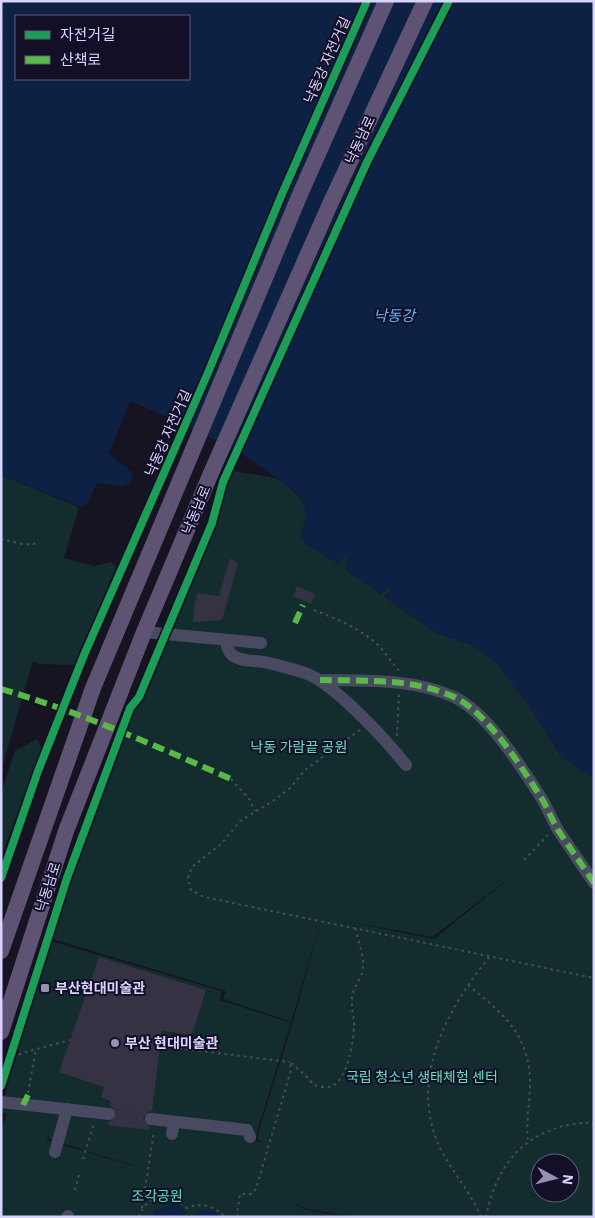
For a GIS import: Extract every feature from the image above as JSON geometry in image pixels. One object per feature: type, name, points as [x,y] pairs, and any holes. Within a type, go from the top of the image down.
[{"type":"main road","name":"낙동남로","points":[[1,951],[93,688],[301,192],[386,1]]},
{"type":"main road","name":"낙동남로","points":[[1,1032],[66,831],[144,632],[211,473],[331,202],[425,1]]},
{"type":"street","points":[[144,632],[261,643]]},
{"type":"street","points":[[225,640],[230,653],[238,658],[264,662],[305,673],[320,680],[367,723],[406,765]]},
{"type":"street","points":[[320,680],[404,684],[433,689],[455,697],[484,718],[543,801],[556,826],[594,883]]},
{"type":"street","points":[[1,1102],[109,1114]]},
{"type":"street","points":[[55,1152],[67,1109]]},
{"type":"street","points":[[153,1119],[173,1128],[247,1130],[250,1137]]},
{"type":"path","points":[[1,539],[27,545],[39,542]]},
{"type":"path","points":[[314,610],[352,626],[375,642],[386,654],[404,684],[396,743]]},
{"type":"path","points":[[367,723],[355,735],[305,770],[290,788],[276,799],[240,821],[220,844],[192,867],[188,878],[191,890],[204,897],[491,955],[594,978]]},
{"type":"path","points":[[231,779],[250,800],[255,811]]},
{"type":"path","points":[[524,858],[556,826]]},
{"type":"path","points":[[160,1046],[290,1062],[305,1074],[314,1085],[328,1087],[336,1084],[343,1074],[350,1052],[354,1024],[351,1009],[352,995],[363,971],[363,960],[354,928]]},
{"type":"path","points":[[482,1217],[468,1191],[453,1171],[440,1146],[432,1124],[429,1098],[430,1070],[434,1054],[451,1014],[468,985],[491,955]]},
{"type":"path","points":[[468,985],[508,1020],[515,1029],[523,1046],[529,1070],[528,1142]]},
{"type":"path","points":[[7,1066],[22,1053],[70,1040]]},
{"type":"path","points":[[7,1066],[13,1046]]},
{"type":"path","points":[[28,1095],[36,1049]]},
{"type":"path","points":[[238,1217],[240,1194],[252,1194],[256,1189],[291,1070],[290,1062]]},
{"type":"path","points":[[139,1217],[142,1208],[153,1119]]},
{"type":"path","points":[[83,1160],[95,1121]]},
{"type":"path","points":[[486,1217],[489,1200],[497,1178],[514,1154],[528,1142],[548,1130],[569,1125],[594,1123]]},
{"type":"path","points":[[75,1190],[80,1171]]},
{"type":"path","points":[[142,1208],[147,1202],[165,1197],[174,1199],[187,1208],[194,1205],[209,1206],[219,1210],[225,1217]]},
{"type":"green space","points":[[226,468],[274,478],[283,482],[298,496],[305,506],[306,516],[301,536],[305,543],[338,563],[344,555],[348,558],[345,569],[380,594],[389,587],[391,590],[384,597],[439,634],[472,645],[495,661],[530,706],[561,757],[594,778],[594,1217],[354,1217],[307,1209],[292,1203],[307,1210],[349,1217],[1,1217],[1,1130],[7,1114],[1,1112],[1,1108],[51,941],[222,991],[220,1000],[291,1023],[258,1128],[256,1141],[264,1143],[258,1140],[259,1130],[293,1021],[322,917],[291,1022],[223,999],[226,991],[52,939],[54,905],[129,702],[136,694],[210,517],[217,489]],"holes":[[[518,871],[434,939],[344,921],[433,937]],[[49,1134],[49,1139],[167,1176],[47,1140]]]},
{"type":"green space","points":[[1,475],[79,507],[64,558],[94,566],[111,562],[116,567],[75,665],[39,664],[33,661],[1,771]]},
{"type":"green space","points":[[37,739],[42,749],[1,857],[1,793],[15,751]]},
{"type":"water","name":"낙동강","points":[[1,1],[594,1],[594,778],[561,757],[530,706],[495,661],[472,645],[439,634],[384,597],[391,590],[389,587],[380,594],[345,569],[348,558],[344,555],[338,564],[305,543],[302,539],[302,534],[306,512],[305,506],[297,493],[259,465],[205,435],[130,401],[109,453],[133,473],[131,482],[123,486],[97,483],[87,504],[82,507],[1,475]]},
{"type":"water","points":[[175,1203],[182,1208],[187,1217],[152,1217],[157,1209],[160,1211],[164,1207]]},
{"type":"water","points":[[203,1210],[216,1213],[219,1217],[190,1217]]},
{"type":"building","points":[[230,558],[238,564],[222,620],[193,622],[194,605],[198,593],[219,596]]},
{"type":"building","points":[[297,586],[315,594],[311,604],[293,596]]},
{"type":"building","name":"부산 현대미술관","points":[[99,957],[206,990],[192,1035],[162,1031],[152,1111],[147,1112],[143,1118],[144,1123],[150,1127],[149,1130],[108,1125],[108,1122],[115,1119],[117,1114],[114,1108],[110,1106],[110,1101],[101,1097],[104,1087],[59,1072]]},
{"type":"tunnel","points":[[109,1114],[151,1119]]},
{"type":"marked path","points":[[295,623],[303,605]]},
{"type":"marked path","points":[[320,680],[371,681],[422,686],[454,697],[467,705],[492,728],[514,757],[542,799],[558,830],[594,883]]},
{"type":"marked path","points":[[1,689],[89,719],[231,779]]},
{"type":"marked path","points":[[23,1105],[28,1095]]},
{"type":"cycle path","name":"낙동강 자전거길","points":[[1,878],[38,771],[84,655],[207,375],[282,194],[367,1]]},
{"type":"cycle path","points":[[1,1086],[67,878],[130,708],[139,697],[212,523],[223,482],[367,162],[449,1]]},
{"type":"place","name":"부산현대미술관","points":[[45,988]]},
{"type":"place","name":"부산 현대미술관","points":[[115,1043]]},
{"type":"park label","name":"낙동 가람끝 공원","points":[[299,747]]},
{"type":"park label","name":"국립 청소년 생태체험 센터","points":[[422,1077]]},
{"type":"park label","name":"조각공원","points":[[157,1196]]}]
